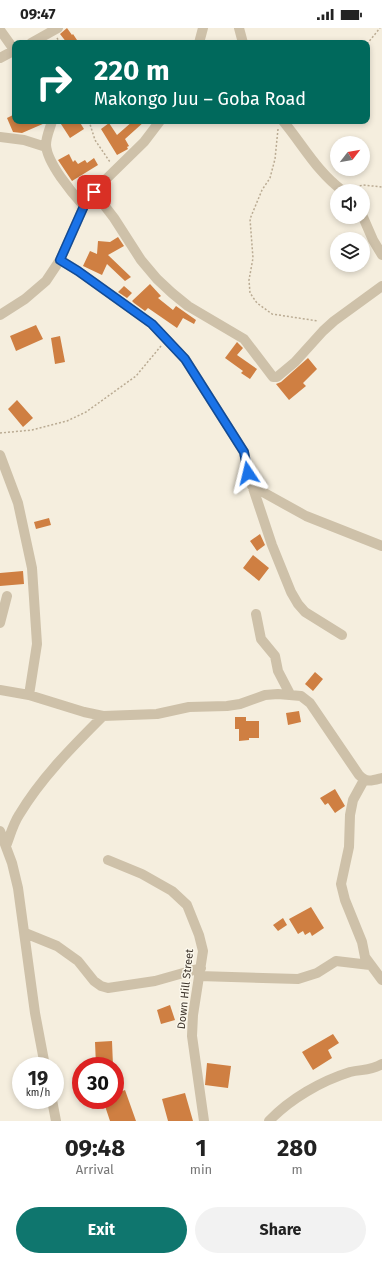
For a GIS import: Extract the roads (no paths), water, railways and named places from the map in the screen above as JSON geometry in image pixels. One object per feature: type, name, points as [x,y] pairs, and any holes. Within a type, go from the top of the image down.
[{"type":"street","points":[[36,40],[58,28]]},
{"type":"street","points":[[200,40],[203,28]]},
{"type":"street","points":[[239,28],[242,40]]},
{"type":"street","points":[[0,30],[12,46]]},
{"type":"street","points":[[0,58],[12,52]]},
{"type":"street","points":[[51,124],[46,147],[54,166],[75,197],[84,206]]},
{"type":"street","points":[[0,315],[26,299],[46,281],[60,260],[84,206],[94,192],[115,169],[144,142],[158,124]]},
{"type":"street","points":[[280,125],[333,184]]},
{"type":"street","points":[[0,137],[24,140],[46,147]]},
{"type":"street","points":[[94,192],[141,260],[158,279],[188,306],[244,339],[273,377],[277,377],[295,362],[323,331],[382,286]]},
{"type":"street","points":[[366,224],[382,255]]},
{"type":"street","points":[[60,260],[78,271],[152,324],[185,359],[244,452],[252,486],[272,545],[291,592],[305,612],[342,636]]},
{"type":"street","points":[[0,455],[18,503],[32,568],[37,644],[29,695]]},
{"type":"street","points":[[252,486],[306,516],[382,546]]},
{"type":"street","points":[[0,623],[7,596]]},
{"type":"street","points":[[256,614],[261,639],[275,656],[278,671],[290,694]]},
{"type":"street","points":[[0,690],[29,695],[84,712],[103,716],[157,714],[189,707],[227,706],[240,704],[265,695],[290,694],[301,696],[310,703],[359,775],[364,780],[370,781],[382,778]]},
{"type":"street","points":[[6,846],[18,816],[34,793],[69,751],[103,716]]},
{"type":"street","points":[[364,780],[353,800],[350,815],[349,847],[341,884],[345,900],[362,942],[365,957],[382,980]]},
{"type":"street","points":[[0,831],[6,846],[18,888],[35,1013],[43,1057]]},
{"type":"street","name":"Down Hill Street","points":[[108,860],[142,874],[172,891],[187,905],[199,935],[202,951],[193,1015],[192,1036],[204,1121]]},
{"type":"street","points":[[25,933],[56,946],[78,961],[94,981],[101,986],[108,988],[200,972],[298,979],[317,973],[336,961],[370,965]]},
{"type":"street","points":[[269,1121],[282,1107],[297,1097],[333,1078],[352,1072],[375,1069],[382,1064]]},
{"type":"street","points":[[54,1109],[56,1121]]}]
